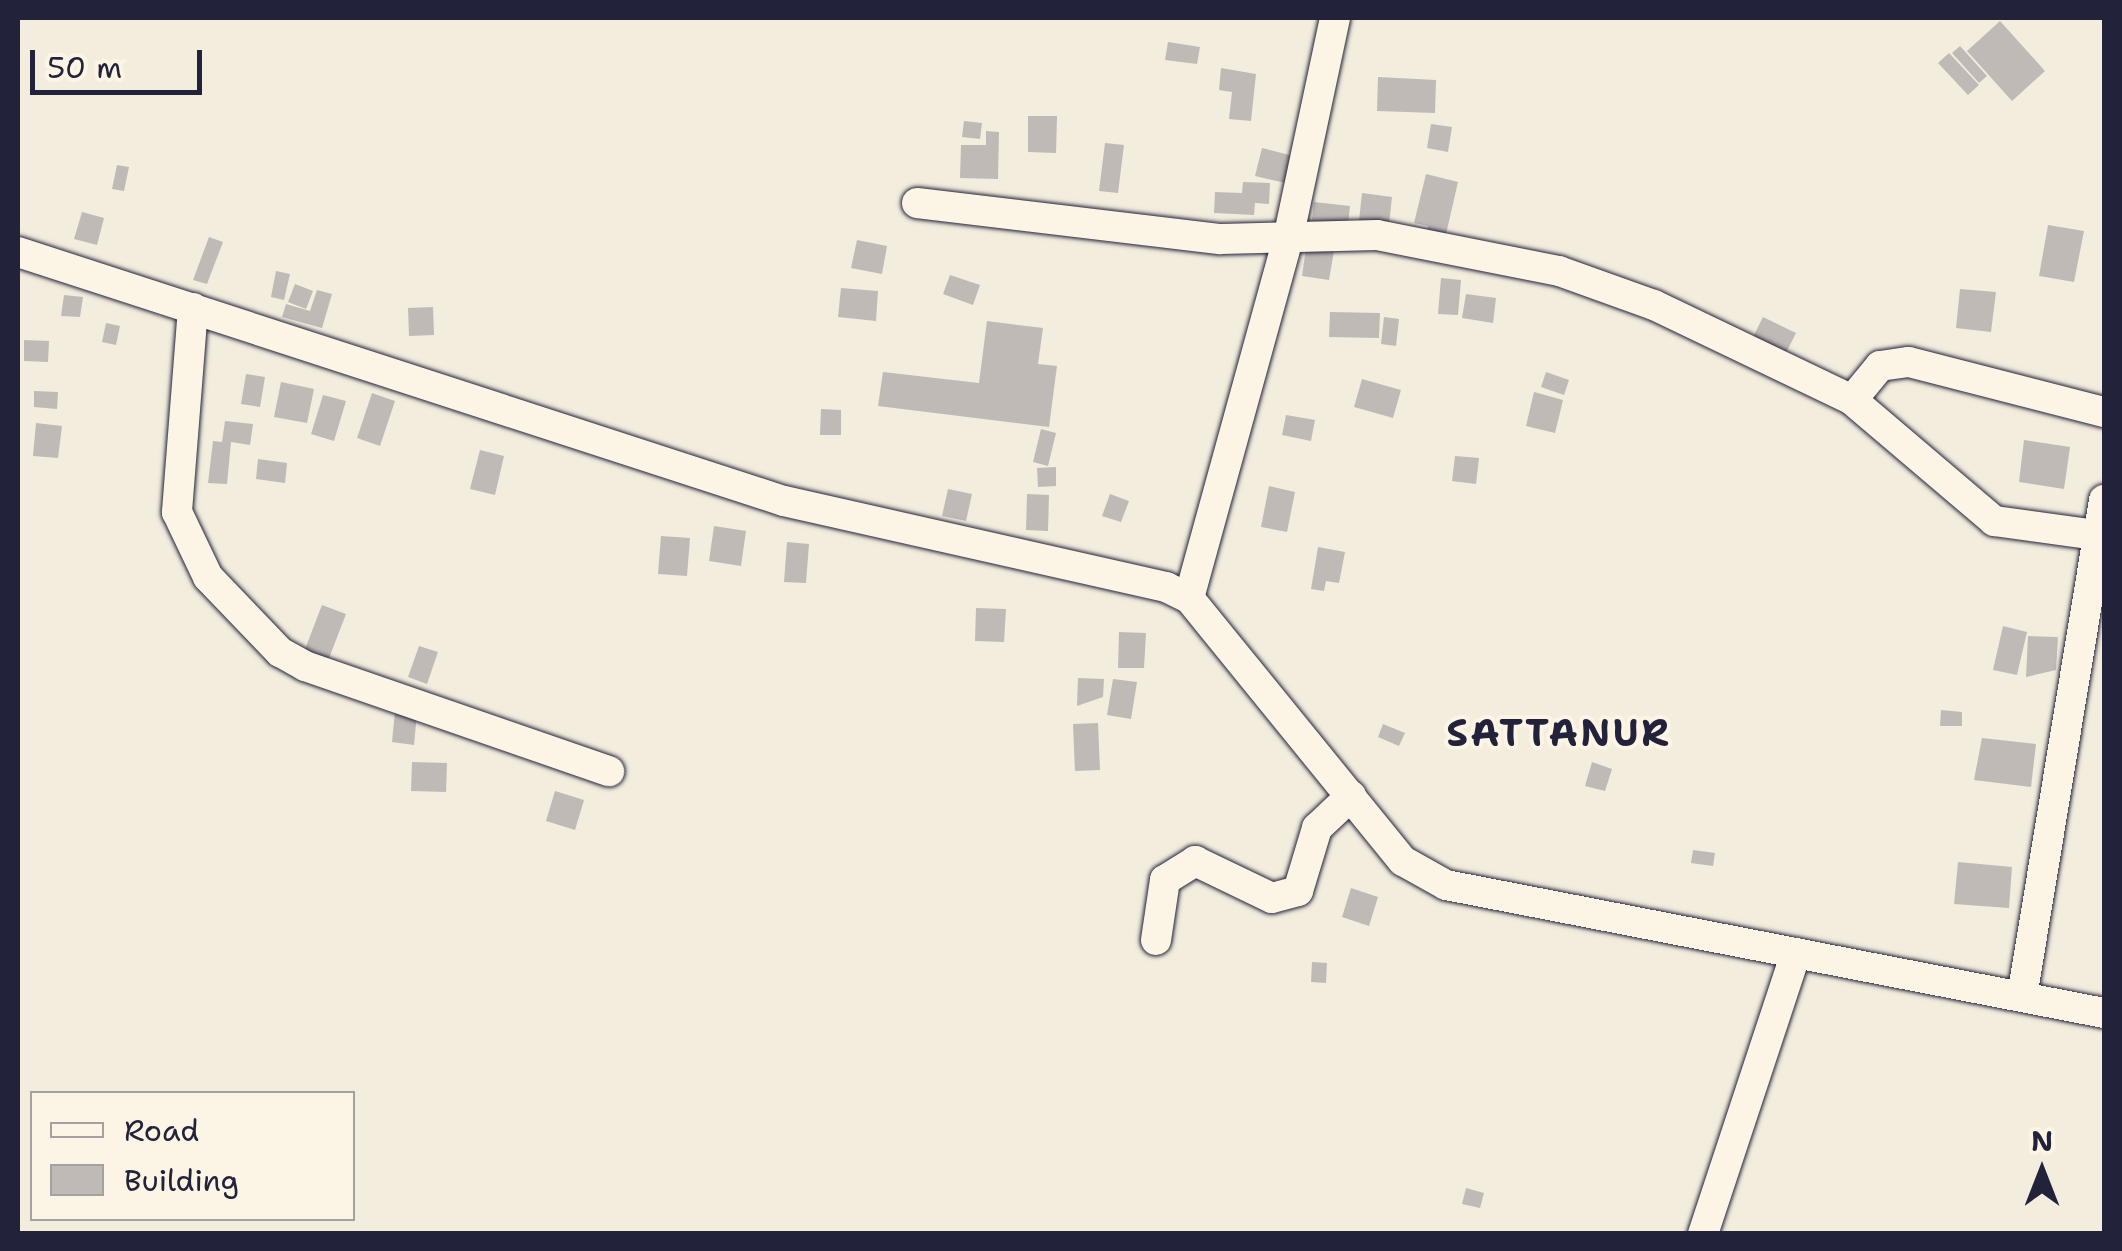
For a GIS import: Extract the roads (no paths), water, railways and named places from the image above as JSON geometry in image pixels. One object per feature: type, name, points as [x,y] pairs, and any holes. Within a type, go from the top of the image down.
[{"type":"street","points":[[1190,598],[1288,239],[1335,18]]},
{"type":"street","points":[[917,203],[1221,239],[1377,235],[1558,271],[1654,305],[1852,400],[1994,521],[2100,536]]},
{"type":"street","points":[[18,252],[784,501],[1166,587],[1190,598],[1403,861],[1446,885],[2104,1013]]},
{"type":"street","points":[[193,308],[176,512],[208,577],[280,652],[305,666],[610,771]]},
{"type":"street","points":[[1852,400],[1880,366],[1909,362],[2104,412]]},
{"type":"street","points":[[2022,997],[2104,500]]},
{"type":"street","points":[[1156,940],[1166,880],[1195,861],[1272,898],[1298,892],[1317,828],[1351,796]]},
{"type":"street","points":[[1703,1234],[1796,953]]},
{"type":"district","name":"SATTANUR","points":[[1559,733]]}]
